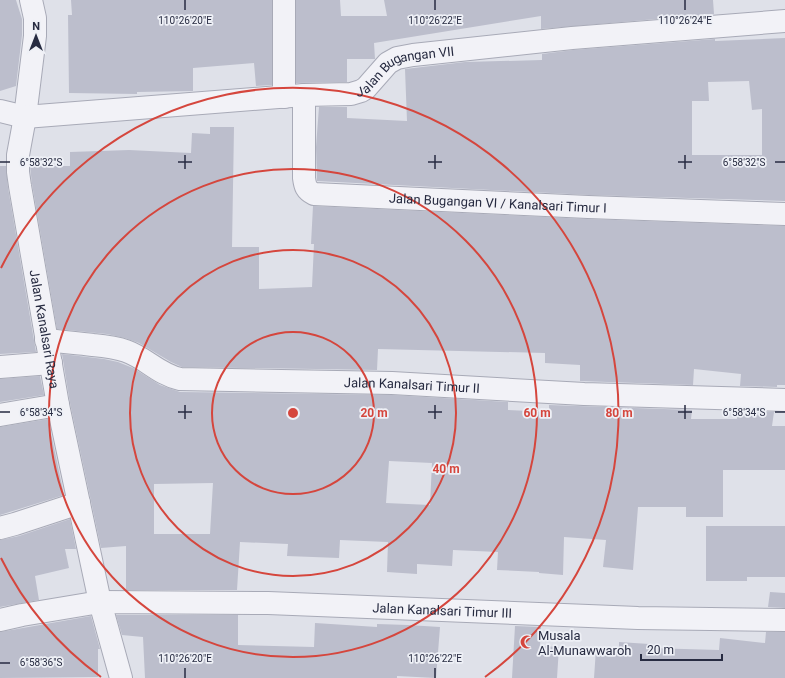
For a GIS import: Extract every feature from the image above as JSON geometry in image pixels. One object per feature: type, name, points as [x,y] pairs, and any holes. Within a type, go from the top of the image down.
[{"type":"street","name":"Jalan Kanalsari Raya","points":[[32,0],[35,18],[35,36],[25,116],[18,155],[18,172],[58,405],[100,602],[121,678]]},
{"type":"street","name":"Jalan Bugangan VI / Kanalsari Timur I","points":[[284,0],[305,186],[308,191],[314,194],[580,207],[785,214]]},
{"type":"street","name":"Jalan Bugangan VII","points":[[0,111],[25,116],[294,96],[351,94],[366,88],[388,63],[397,58],[413,55],[572,38],[785,21]]},
{"type":"street","name":"Jalan Kanalsari Timur II","points":[[46,340],[113,347],[143,359],[161,372],[171,377],[180,379],[392,383],[584,394],[785,400]]},
{"type":"street","points":[[0,367],[51,363]]},
{"type":"street","points":[[0,415],[58,405]]},
{"type":"street","points":[[0,528],[79,503]]},
{"type":"street","name":"Jalan Kanalsari Timur III","points":[[0,620],[100,602],[268,603],[638,618],[785,620]]},
{"type":"building","points":[[0,0],[16,0],[22,19],[22,35],[16,86],[0,91]]},
{"type":"building","points":[[71,0],[272,0],[272,85],[256,86],[254,63],[193,68],[193,91],[137,92],[137,94],[69,93],[68,15],[72,15]]},
{"type":"building","points":[[296,0],[340,0],[341,16],[387,16],[384,0],[713,0],[714,14],[541,29],[541,16],[374,43],[375,59],[347,59],[347,82],[296,83]]},
{"type":"building","points":[[785,38],[785,201],[589,195],[317,181],[316,147],[319,107],[347,107],[347,118],[407,121],[405,69],[465,62],[542,60],[542,54],[573,50],[715,39],[715,41]],"holes":[[[749,81],[752,110],[762,109],[762,155],[692,155],[692,101],[709,101],[708,82]]]},
{"type":"building","points":[[210,127],[234,127],[232,247],[259,247],[259,289],[312,287],[314,244],[311,244],[313,206],[587,219],[785,226],[785,385],[777,385],[777,387],[740,386],[741,374],[694,369],[693,385],[580,381],[580,365],[545,363],[545,353],[378,349],[377,370],[182,367],[139,343],[125,338],[107,334],[57,329],[30,166],[70,166],[70,152],[129,150],[191,153],[192,133],[210,134]]},
{"type":"building","points":[[0,166],[6,166],[8,188],[36,352],[0,354]]},
{"type":"building","points":[[62,354],[118,362],[133,368],[160,385],[180,392],[392,395],[508,402],[508,410],[549,412],[549,405],[692,410],[691,419],[737,419],[738,411],[774,412],[772,426],[785,426],[785,470],[723,470],[723,517],[686,517],[686,507],[638,507],[633,570],[603,567],[606,540],[564,537],[563,575],[497,570],[498,552],[453,550],[452,566],[417,564],[417,574],[387,572],[388,542],[340,540],[339,558],[287,556],[288,544],[240,542],[237,590],[126,590],[126,546],[101,548],[70,403]],"holes":[[[389,461],[432,463],[430,505],[386,503]],[[213,483],[210,534],[154,534],[154,484]]]},
{"type":"building","points":[[40,376],[44,395],[0,402],[0,379]]},
{"type":"building","points":[[48,419],[64,495],[0,515],[0,427]]},
{"type":"building","points":[[70,519],[76,549],[65,549],[69,568],[35,576],[39,600],[0,607],[0,540],[19,536]]},
{"type":"building","points":[[706,526],[785,526],[785,577],[747,577],[747,581],[706,581]]},
{"type":"building","points":[[770,592],[785,593],[785,608],[768,607]]},
{"type":"building","points":[[116,615],[238,615],[238,645],[314,647],[315,623],[377,627],[377,624],[440,627],[436,678],[397,676],[397,678],[145,678],[143,637],[122,635]]},
{"type":"building","points":[[91,616],[100,649],[98,649],[98,677],[0,678],[0,632]]},
{"type":"building","points":[[515,626],[541,627],[540,646],[559,647],[557,678],[512,678]]},
{"type":"building","points":[[766,632],[785,632],[785,678],[594,678],[596,649],[619,650],[619,642],[649,644],[649,648],[719,650],[720,638],[765,643]]},
{"type":"place","name":"Musala Al-Munawwaroh","points":[[527,642]]}]
